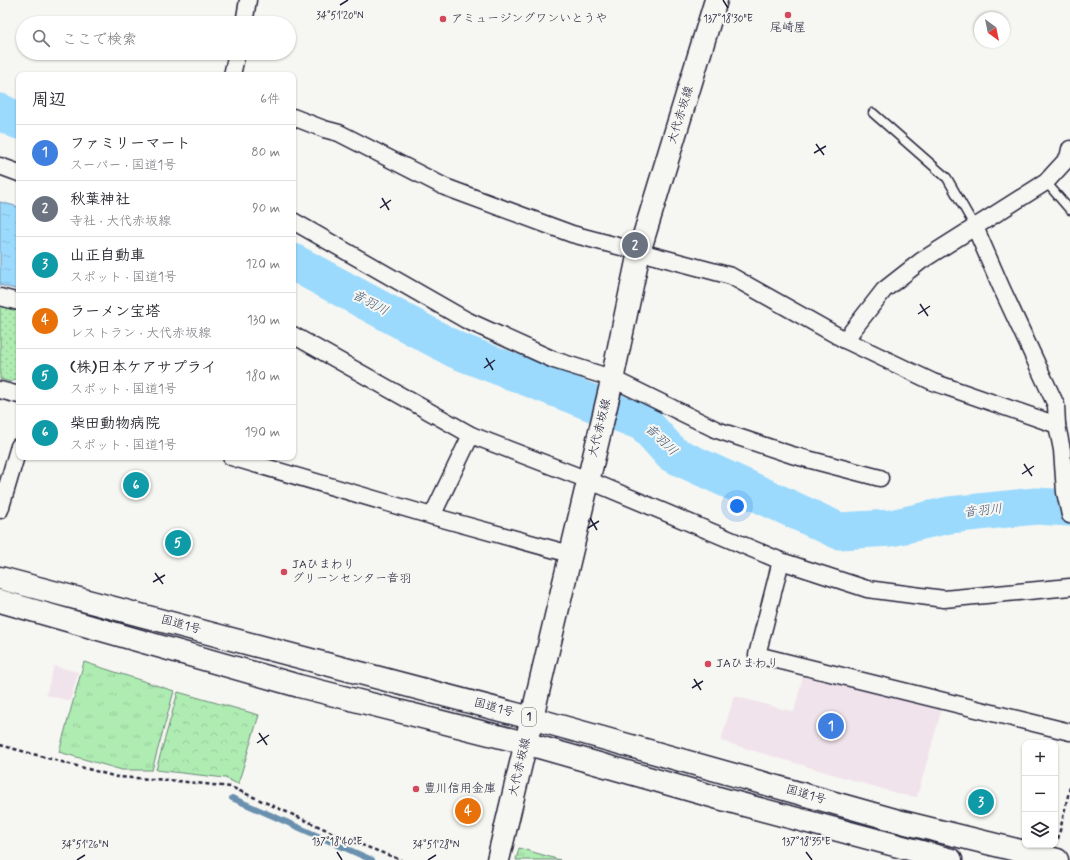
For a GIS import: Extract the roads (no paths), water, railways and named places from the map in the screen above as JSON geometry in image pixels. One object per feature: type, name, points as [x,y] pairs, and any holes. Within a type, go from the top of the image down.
[{"type":"main road","name":"大代赤坂線","points":[[498,860],[611,382],[639,252],[716,0]]},
{"type":"main road","name":"国道1号","points":[[0,578],[531,718],[902,822],[1055,860]]},
{"type":"main road","name":"国道1号","points":[[0,601],[299,686],[526,743],[730,801],[951,860]]},
{"type":"street","points":[[245,16],[248,0]]},
{"type":"street","points":[[233,72],[235,60]]},
{"type":"street","points":[[296,118],[339,133],[445,187],[572,234],[731,276],[845,340],[933,382],[1057,425]]},
{"type":"street","points":[[845,340],[884,290],[921,261],[1046,182],[1068,158],[1070,149]]},
{"type":"street","points":[[0,166],[16,172]]},
{"type":"street","points":[[296,223],[466,320],[554,360],[611,382],[717,430],[792,455],[880,478]]},
{"type":"street","points":[[975,227],[1002,289],[1063,406],[1057,425],[1062,450],[1070,515]]},
{"type":"street","points":[[0,296],[16,301]]},
{"type":"street","points":[[296,337],[471,435],[588,480],[781,561],[866,589],[944,599],[1070,587]]},
{"type":"street","points":[[0,390],[16,394]]},
{"type":"street","points":[[432,516],[471,435]]},
{"type":"street","points":[[0,510],[16,456]]},
{"type":"street","points":[[241,460],[432,516],[570,554]]},
{"type":"street","points":[[781,561],[757,655],[1070,732]]},
{"type":"lane","points":[[873,112],[947,178],[975,227]]},
{"type":"lane","points":[[1046,182],[1070,210]]},
{"type":"water","points":[[0,202],[16,206],[16,289],[0,285]]},
{"type":"waterway","name":"音羽川","points":[[0,112],[16,120]]},
{"type":"waterway","name":"音羽川","points":[[296,264],[456,350],[644,423],[672,454],[839,531],[891,528],[949,515],[1036,506],[1070,508]]},
{"type":"waterway","points":[[232,798],[372,860]]},
{"type":"place","name":"尾崎屋","points":[[788,15]]},
{"type":"place","name":"アミュージングワンいとうや","points":[[443,19]]},
{"type":"place","name":"秋葉神社","points":[[635,245]]},
{"type":"place","name":"柴田動物病院","points":[[136,485]]},
{"type":"place","name":"(株)日本ケアサプライ","points":[[178,543]]},
{"type":"place","name":"JAひまわり グリーンセンター音羽","points":[[284,572]]},
{"type":"place","name":"JAひまわり","points":[[708,664]]},
{"type":"place","name":"ファミリーマート","points":[[831,726]]},
{"type":"place","name":"豊川信用金庫","points":[[416,789]]},
{"type":"place","name":"山正自動車","points":[[981,802]]},
{"type":"place","name":"ラーメン宝塔","points":[[468,811]]}]
